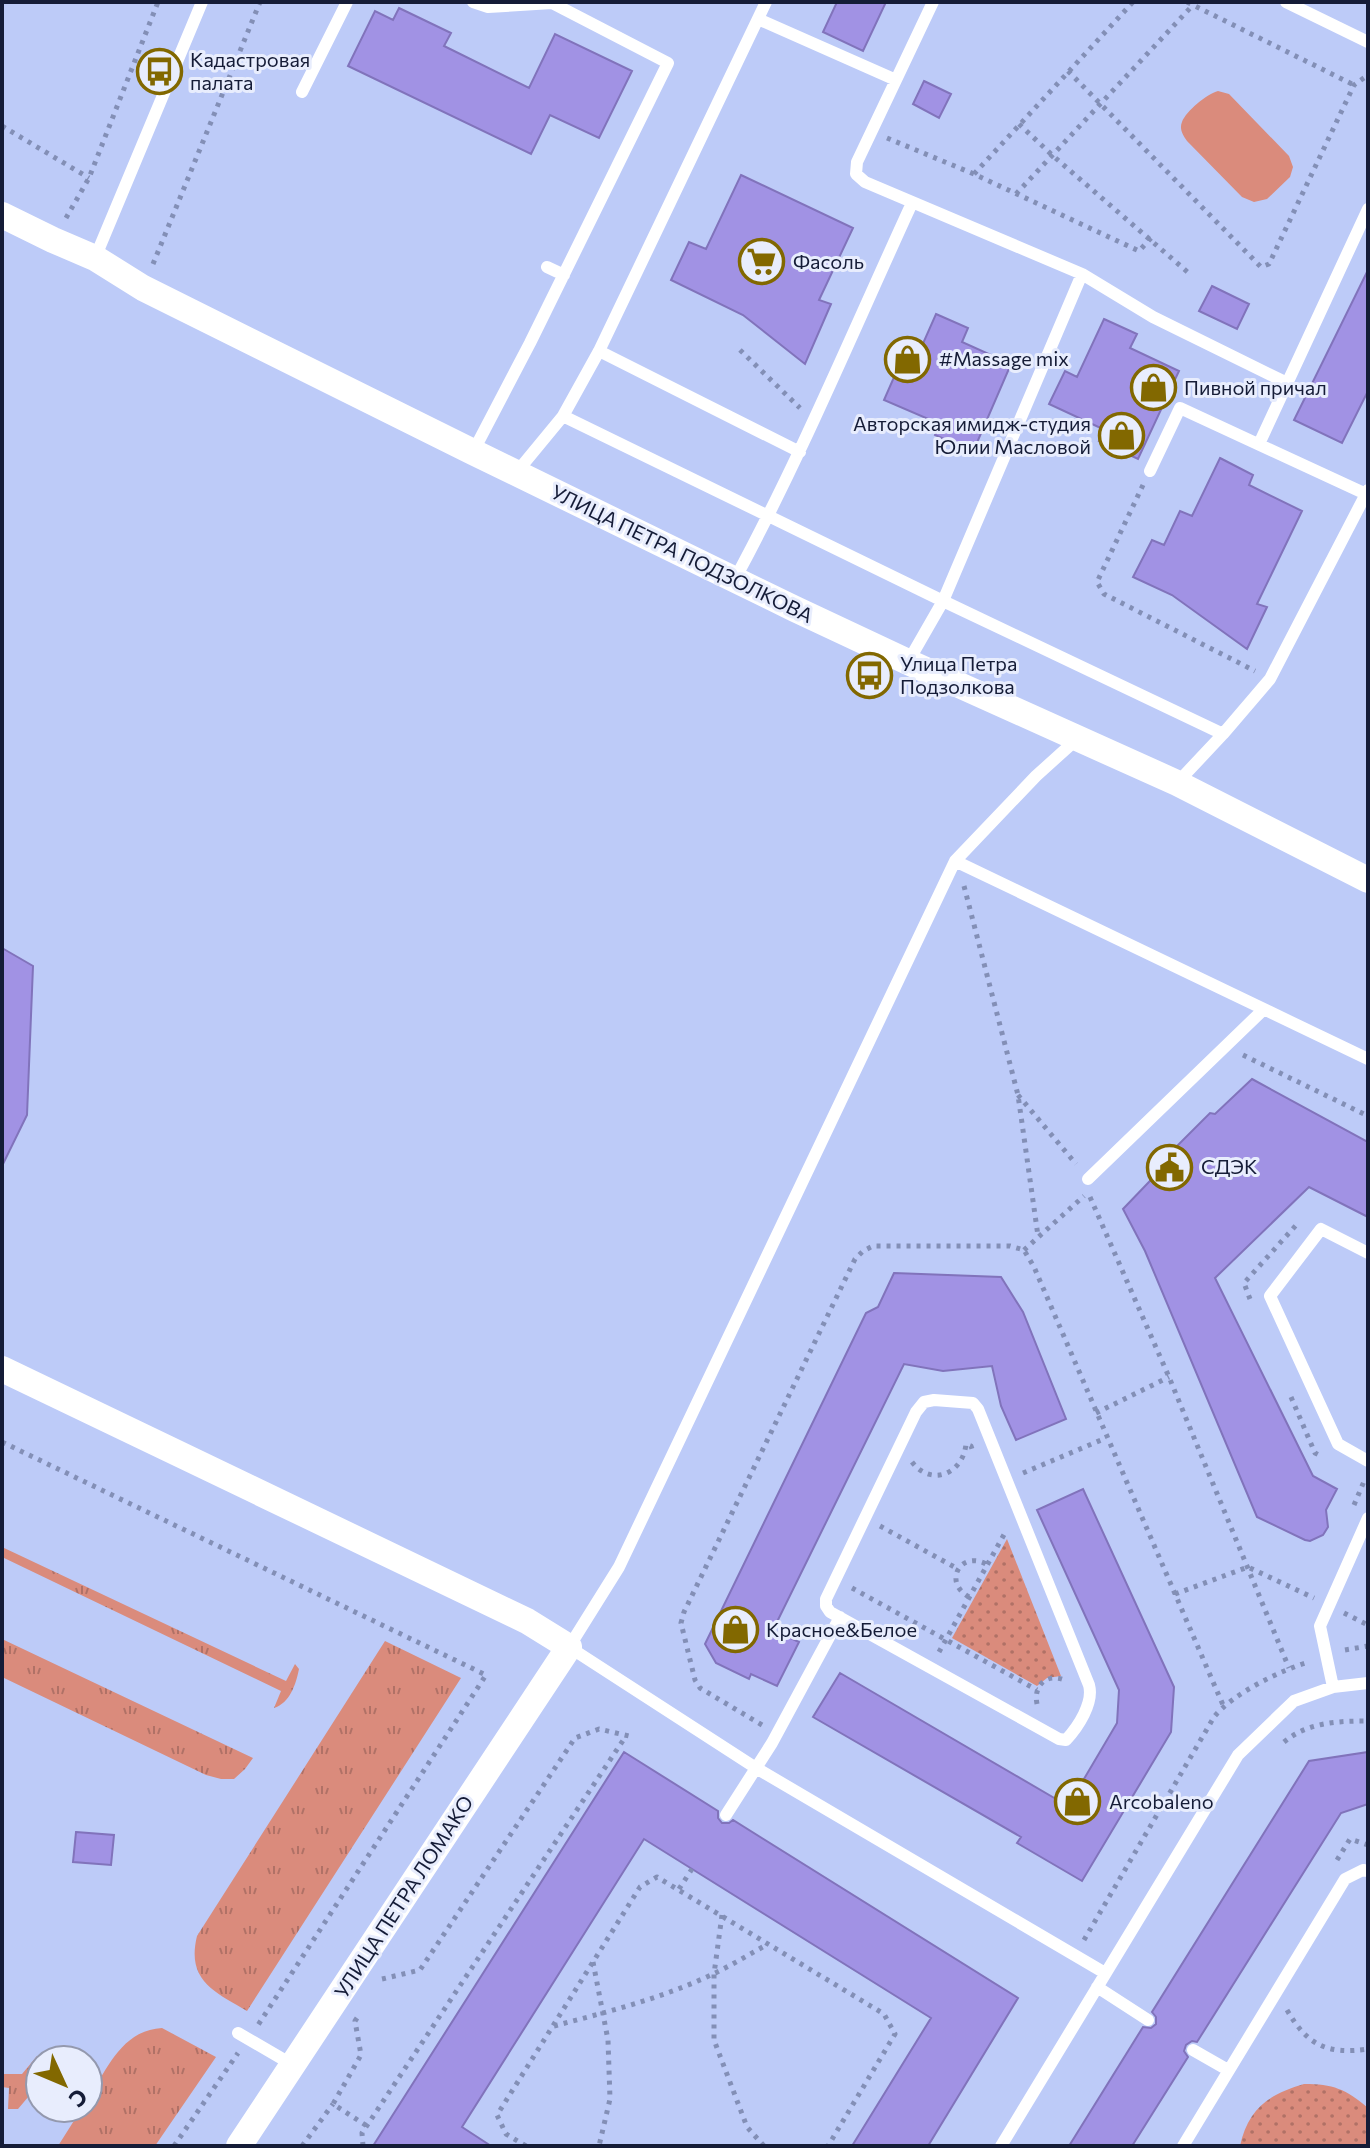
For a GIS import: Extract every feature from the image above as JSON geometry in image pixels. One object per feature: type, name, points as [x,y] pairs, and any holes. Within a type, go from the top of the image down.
[{"type":"street","name":"УЛИЦА ПЕТРА ПОДЗОЛКОВА","points":[[2,215],[95,258],[143,288],[516,473],[908,662],[1177,783],[1368,880]]},
{"type":"street","points":[[2,1369],[527,1621],[569,1647]]},
{"type":"street","name":"УЛИЦА ПЕТРА ЛОМАКО","points":[[239,2146],[569,1647]]},
{"type":"lane","points":[[95,258],[202,2]]},
{"type":"lane","points":[[302,92],[347,2]]},
{"type":"lane","points":[[473,2],[488,7],[552,3],[668,63],[473,452]]},
{"type":"lane","points":[[516,473],[563,416],[599,351],[766,2]]},
{"type":"lane","points":[[933,2],[857,162],[856,174],[865,182],[912,203],[1082,274],[1153,317],[1287,383]]},
{"type":"lane","points":[[1286,2],[1368,42]]},
{"type":"lane","points":[[758,19],[896,80]]},
{"type":"lane","points":[[735,579],[800,452],[912,203]]},
{"type":"lane","points":[[1259,444],[1368,209]]},
{"type":"lane","points":[[547,267],[564,275]]},
{"type":"lane","points":[[908,662],[943,601],[1082,274]]},
{"type":"lane","points":[[599,351],[800,452]]},
{"type":"lane","points":[[1150,471],[1180,408],[1367,492],[1270,679],[1177,783]]},
{"type":"lane","points":[[563,416],[1223,734]]},
{"type":"lane","points":[[1078,738],[1036,776],[956,862],[619,1567],[569,1647],[756,1768],[1105,1973]]},
{"type":"lane","points":[[956,862],[1368,1059]]},
{"type":"lane","points":[[1088,1179],[1263,1010]]},
{"type":"lane","points":[[1368,1253],[1321,1229],[1270,1296],[1338,1444],[1368,1461]]},
{"type":"lane","points":[[924,1402],[973,1403],[1018,1509],[1092,1695],[1066,1740],[1059,1739],[830,1612],[826,1606],[826,1599],[916,1412],[924,1402]]},
{"type":"lane","points":[[1333,1687],[1320,1626],[1368,1518]]},
{"type":"lane","points":[[726,1815],[777,1733],[840,1617]]},
{"type":"lane","points":[[1001,2146],[1238,1755],[1294,1701],[1333,1687],[1368,1683]]},
{"type":"lane","points":[[1183,2146],[1345,1879],[1363,1870],[1368,1871]]},
{"type":"lane","points":[[1097,1987],[1148,2020]]},
{"type":"lane","points":[[244,2036],[293,2065]]},
{"type":"lane","points":[[1193,2050],[1228,2070]]},
{"type":"path","points":[[53,240],[89,178],[158,2]]},
{"type":"path","points":[[149,272],[260,2]]},
{"type":"path","points":[[974,174],[1133,2]]},
{"type":"path","points":[[1016,194],[1190,3],[1354,85]]},
{"type":"path","points":[[1068,71],[1261,267],[1269,264],[1354,85],[1368,75]]},
{"type":"path","points":[[1019,124],[1191,275]]},
{"type":"path","points":[[2,126],[89,178]]},
{"type":"path","points":[[872,132],[974,174],[1139,251],[1151,238]]},
{"type":"path","points":[[740,350],[814,422]]},
{"type":"path","points":[[1150,471],[1097,582],[1104,594],[1270,679]]},
{"type":"path","points":[[956,862],[1018,1095],[1038,1237]]},
{"type":"path","points":[[1236,1052],[1368,1116]]},
{"type":"path","points":[[1018,1095],[1088,1179]]},
{"type":"path","points":[[1024,1250],[1088,1193],[1169,1377],[1289,1668]]},
{"type":"path","points":[[777,1733],[700,1688],[695,1680],[681,1623],[855,1259],[873,1246],[1010,1246],[1024,1250],[1223,1705]]},
{"type":"path","points":[[1096,1413],[1169,1377]]},
{"type":"path","points":[[1006,1480],[1106,1438]]},
{"type":"path","points":[[2,1442],[486,1675],[174,2146]]},
{"type":"path","points":[[903,1472],[910,1459],[925,1473],[945,1474],[961,1463],[966,1444],[971,1446],[977,1460]]},
{"type":"path","points":[[930,1667],[1018,1509]]},
{"type":"path","points":[[1001,1517],[1012,1545]]},
{"type":"path","points":[[865,1518],[958,1569]]},
{"type":"path","points":[[969,1597],[957,1587],[958,1569],[975,1560],[988,1565]]},
{"type":"path","points":[[1175,1594],[1248,1567],[1368,1625]]},
{"type":"path","points":[[844,1584],[1037,1690]]},
{"type":"path","points":[[1075,1955],[1223,1705],[1289,1668],[1368,1646]]},
{"type":"path","points":[[1039,1710],[1035,1700],[1042,1683],[1050,1678],[1060,1678],[1070,1684],[1063,1668]]},
{"type":"path","points":[[1274,1750],[1296,1732],[1336,1721],[1368,1721]]},
{"type":"path","points":[[363,2146],[362,2133],[628,1736],[599,1729],[575,1738],[420,1970],[382,1979],[375,1989]]},
{"type":"path","points":[[679,1889],[692,1869]]},
{"type":"path","points":[[526,2146],[506,2134],[497,2115],[640,1887],[657,1877],[884,2014],[895,2034],[828,2146]]},
{"type":"path","points":[[722,1915],[714,1974],[714,2040],[747,2127],[764,2146]]},
{"type":"path","points":[[552,2026],[666,1993],[714,1974],[768,1943]]},
{"type":"path","points":[[593,1962],[608,2040],[610,2099],[599,2146]]},
{"type":"path","points":[[1281,1983],[1285,2007],[1297,2028],[1314,2044],[1336,2050],[1368,2049]]},
{"type":"path","points":[[302,2146],[333,2104],[361,2055],[355,2021],[362,2010]]},
{"type":"path","points":[[333,2104],[367,2126]]},
{"type":"green space","points":[[1218,91],[1229,94],[1289,156],[1293,167],[1290,177],[1267,199],[1254,202],[1242,197],[1187,141],[1181,130],[1188,113],[1203,99]]},
{"type":"green space","points":[[1007,1539],[1061,1676],[1047,1678],[1037,1686],[952,1638]]},
{"type":"green space","points":[[2,1547],[286,1681],[295,1664],[299,1669],[291,1692],[280,1706],[274,1708],[281,1691],[2,1557]]},
{"type":"green space","points":[[2,1639],[253,1758],[234,1779],[206,1775],[2,1677]]},
{"type":"green space","points":[[385,1641],[461,1678],[247,2011],[214,1991],[200,1974],[196,1964],[197,1936]]},
{"type":"green space","points":[[162,2028],[216,2057],[155,2146],[58,2146],[72,2124],[104,2124],[104,2072],[126,2043],[148,2030]]},
{"type":"green space","points":[[24,2072],[24,2102],[18,2109],[8,2109],[9,2088],[2,2087],[2,2074]]},
{"type":"green space","points":[[1304,2084],[1339,2089],[1368,2108],[1368,2146],[1240,2146],[1248,2122],[1262,2105],[1280,2093]]},
{"type":"building","points":[[837,2],[886,2],[863,51],[823,32]]},
{"type":"building","points":[[399,8],[451,33],[444,46],[529,88],[555,34],[632,71],[599,138],[550,115],[531,154],[348,66],[375,11],[393,20]]},
{"type":"building","points":[[924,81],[951,94],[939,118],[913,104]]},
{"type":"building","points":[[741,175],[853,228],[819,300],[831,304],[805,364],[743,315],[671,280],[689,242],[706,249]]},
{"type":"building","points":[[1368,270],[1368,391],[1342,443],[1294,420]]},
{"type":"building","points":[[1212,286],[1249,304],[1237,329],[1199,311]]},
{"type":"building","points":[[936,314],[968,328],[962,342],[1011,364],[973,452],[935,435],[940,424],[884,400],[898,368],[910,373]]},
{"type":"building","points":[[1104,319],[1137,334],[1130,348],[1179,371],[1138,459],[1099,441],[1105,430],[1049,404],[1065,371],[1077,377]]},
{"type":"building","points":[[1220,458],[1253,475],[1249,485],[1302,511],[1257,604],[1267,607],[1247,649],[1172,595],[1133,577],[1152,540],[1164,545],[1180,511],[1192,516]]},
{"type":"building","points":[[2,948],[33,966],[27,1115],[2,1166]]},
{"type":"building","points":[[1252,1079],[1368,1142],[1368,1217],[1309,1187],[1215,1278],[1313,1476],[1337,1489],[1326,1510],[1328,1527],[1323,1535],[1310,1541],[1257,1517],[1145,1251],[1123,1209],[1172,1158],[1170,1153],[1210,1113],[1215,1114]]},
{"type":"building","points":[[894,1273],[1001,1277],[1023,1312],[1066,1419],[1016,1440],[1001,1406],[992,1366],[943,1371],[904,1364],[773,1630],[799,1642],[777,1686],[751,1674],[749,1679],[716,1663],[705,1644],[866,1313],[878,1307]]},
{"type":"building","points":[[1083,1489],[1174,1687],[1171,1732],[1082,1881],[1017,1843],[1021,1837],[813,1717],[840,1673],[1068,1806],[1117,1723],[1119,1690],[1037,1510]]},
{"type":"building","points":[[624,1752],[718,1811],[722,1823],[733,1820],[1018,1998],[928,2146],[852,2146],[931,2018],[644,1839],[462,2127],[491,2146],[373,2146]]},
{"type":"building","points":[[1368,1752],[1368,1804],[1341,1813],[1197,2042],[1186,2045],[1184,2051],[1188,2057],[1132,2146],[1069,2146],[1143,2027],[1151,2028],[1156,2024],[1152,2012],[1309,1761]]},
{"type":"building","points":[[76,1832],[114,1835],[111,1865],[73,1862]]},
{"type":"place","name":"Кадастровая палата","points":[[159,71]]},
{"type":"place","name":"Фасоль","points":[[762,262]]},
{"type":"place","name":"#Massage mix","points":[[908,359]]},
{"type":"place","name":"Пивной причал","points":[[1153,388]]},
{"type":"place","name":"Авторская имидж-студия Юлии Масловой","points":[[1122,436]]},
{"type":"place","name":"Улица Петра Подзолкова","points":[[869,676]]},
{"type":"place","name":"СДЭК","points":[[1170,1167]]},
{"type":"place","name":"Красное&Белое","points":[[735,1630]]},
{"type":"place","name":"Arcobaleno","points":[[1078,1802]]}]
